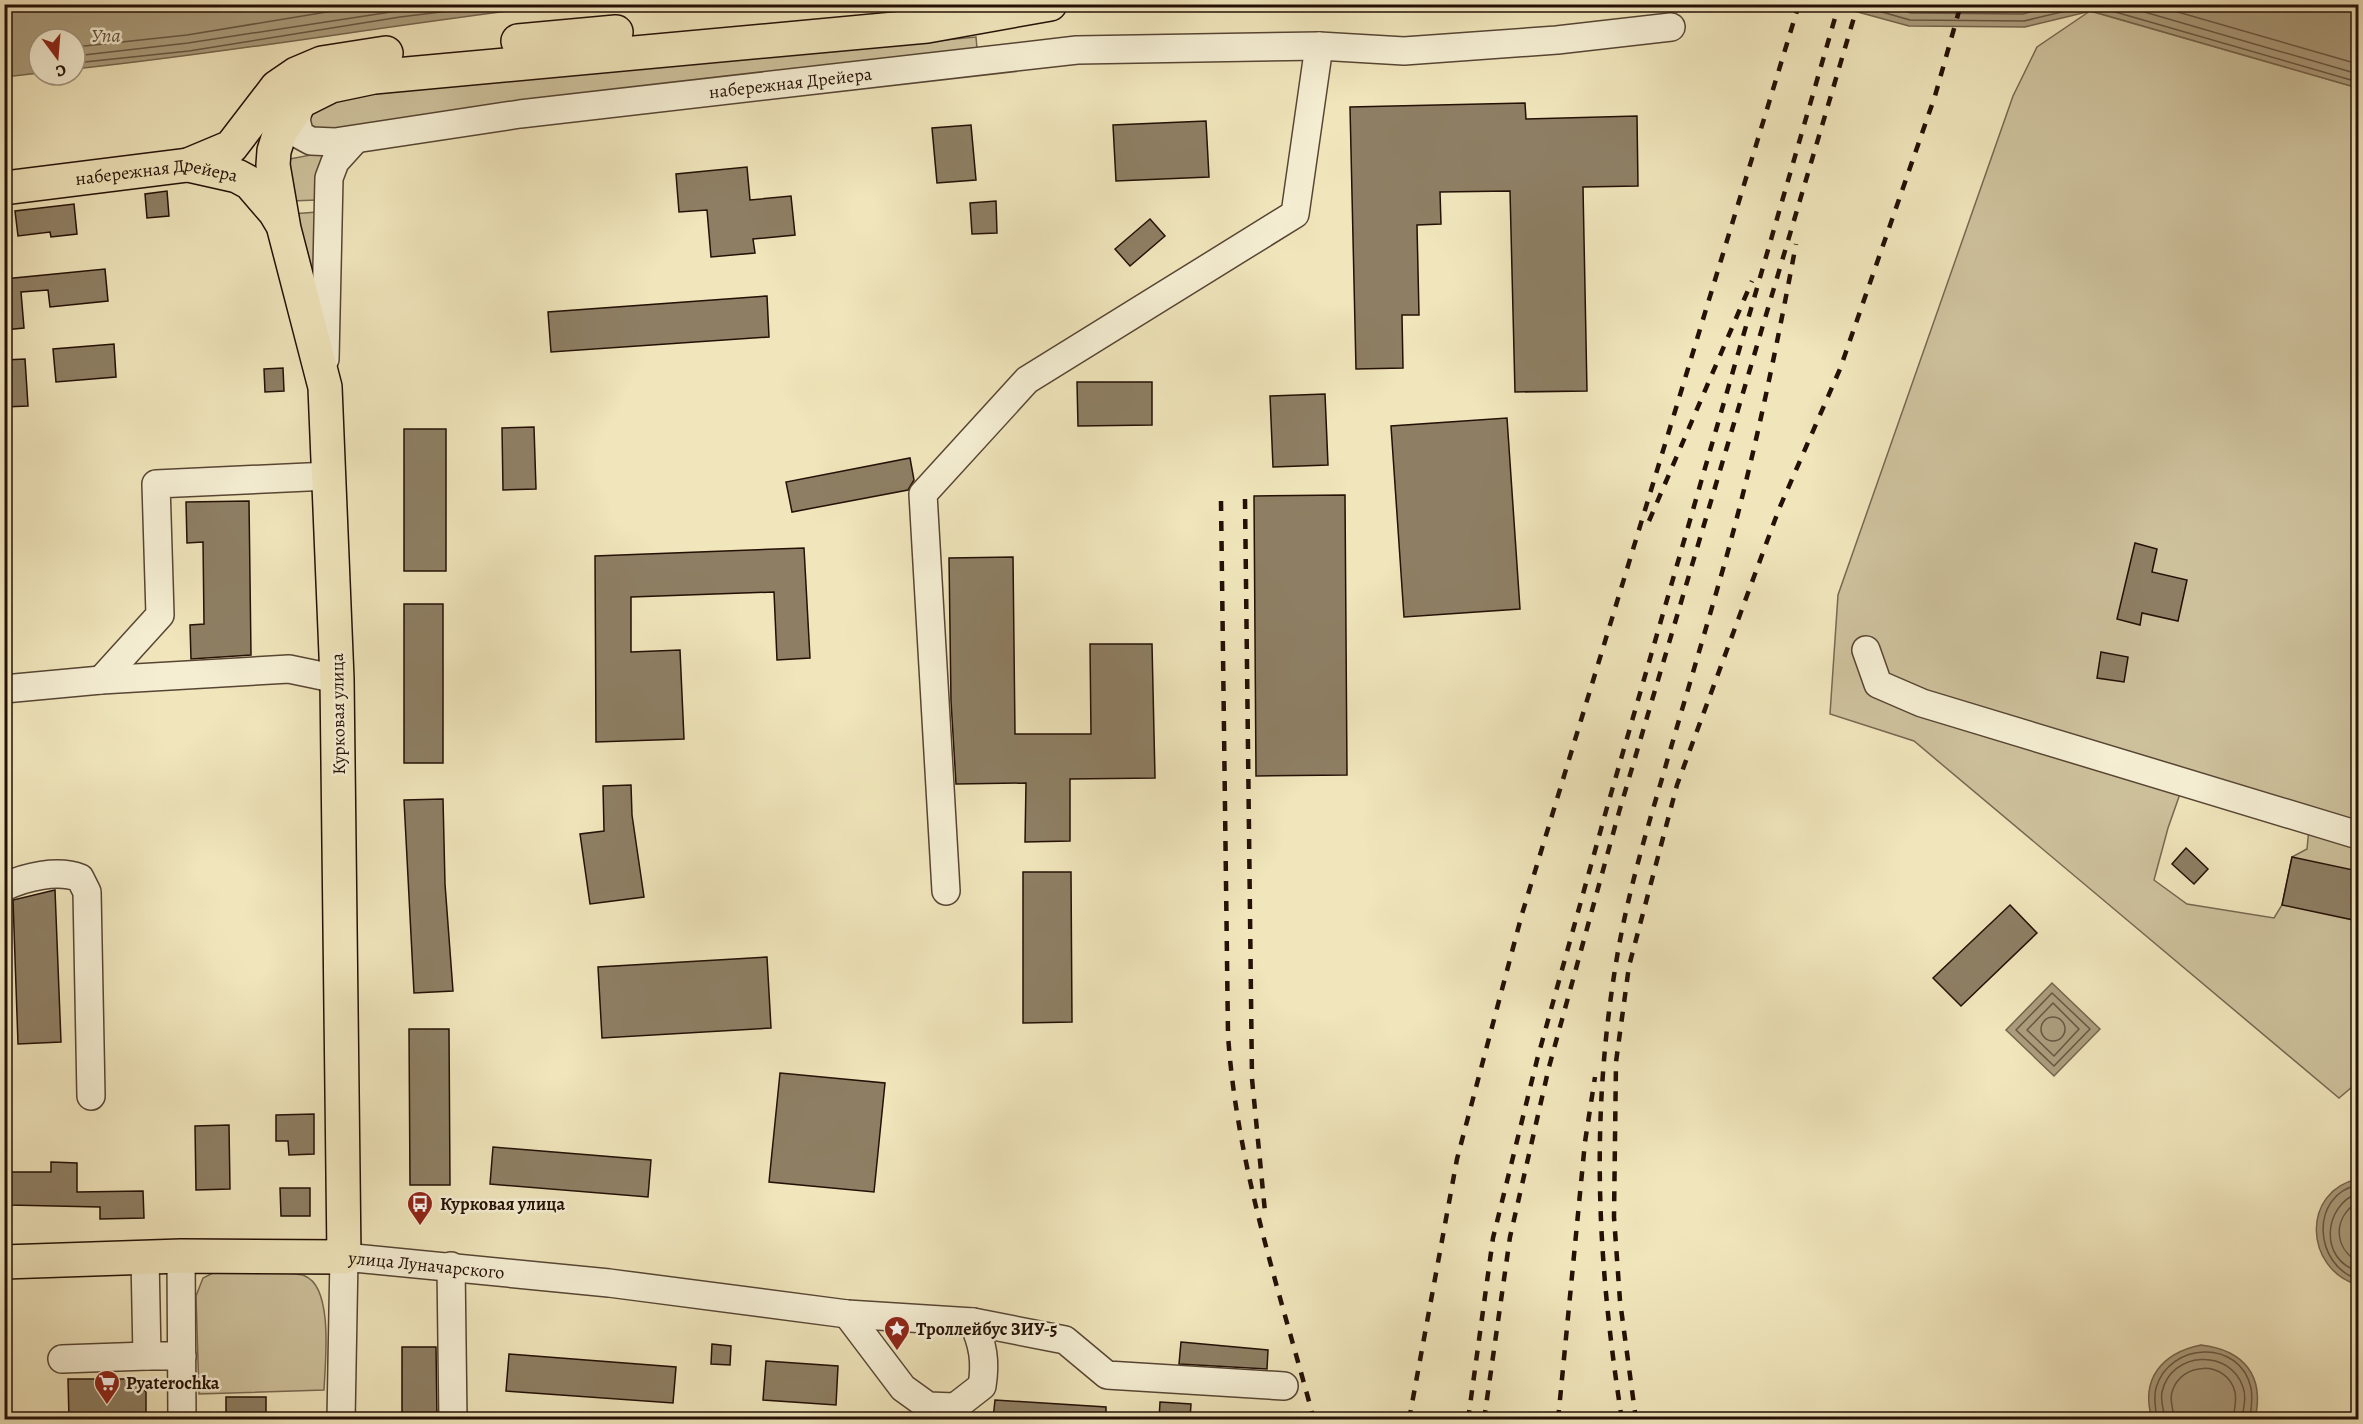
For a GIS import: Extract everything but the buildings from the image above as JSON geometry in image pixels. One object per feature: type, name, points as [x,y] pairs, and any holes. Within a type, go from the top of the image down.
[{"type":"main road","points":[[188,165],[231,147],[277,87],[297,74],[321,63],[362,56],[568,36],[794,19],[1050,4]]},
{"type":"main road","points":[[284,229],[273,165],[274,151],[280,132],[301,101],[331,86],[374,77],[926,12]]},
{"type":"main road","name":"набережная Дрейера","points":[[4,188],[188,165],[237,176],[250,183],[275,212],[284,229]]},
{"type":"main road","name":"Курковая улица","points":[[284,229],[325,387],[338,678],[344,1257]]},
{"type":"main road","name":"улица Луначарского","points":[[4,1262],[181,1256],[344,1257]]},
{"type":"street","name":"набережная Дрейера","points":[[301,101],[296,120],[303,138],[316,142],[354,141],[531,113],[1077,50],[1319,46],[1404,51],[1557,40],[1671,27]]},
{"type":"street","points":[[946,891],[923,494],[1027,380],[1295,214],[1319,46]]},
{"type":"street","points":[[325,387],[328,187],[331,170],[354,141]]},
{"type":"street","points":[[102,680],[160,615],[156,484],[329,476]]},
{"type":"street","points":[[1866,650],[1878,684],[1922,703],[2358,836]]},
{"type":"street","points":[[4,688],[289,669],[338,678]]},
{"type":"street","points":[[4,887],[22,878],[71,874],[80,878],[87,892],[90,1096]]},
{"type":"street","points":[[181,1256],[182,1419]]},
{"type":"street","name":"улица Луначарского","points":[[344,1257],[609,1283],[847,1314],[973,1322],[1065,1340],[1107,1375],[1284,1386]]},
{"type":"street","name":"Курковая улица","points":[[341,1419],[344,1257]]},
{"type":"street","points":[[145,1258],[147,1356]]},
{"type":"street","points":[[451,1266],[453,1419]]},
{"type":"street","points":[[847,1314],[903,1388],[928,1406],[955,1407],[982,1386],[985,1365],[983,1345],[973,1322]]},
{"type":"street","points":[[62,1359],[182,1356]]},
{"type":"shaded area","points":[[2090,11],[2358,88],[2358,1082],[2339,1098],[1914,741],[1830,714],[1838,595],[2013,96],[2037,47]],"holes":[[[2187,774],[2309,828],[2307,849],[2292,857],[2282,905],[2274,918],[2187,904],[2154,880],[2168,828]]]},
{"type":"shaded area","points":[[976,37],[977,48],[575,94],[386,127],[313,133],[309,117],[312,113],[350,96]]},
{"type":"shaded area","points":[[332,151],[317,200],[291,201],[284,160]]},
{"type":"shaded area","points":[[317,212],[316,320],[292,214]]},
{"type":"shaded area","points":[[217,1271],[299,1274],[314,1283],[324,1310],[326,1328],[324,1390],[199,1394],[196,1296],[203,1278]]},
{"type":"water","name":"Упа","points":[[5,4],[556,4],[87,68],[87,27],[27,27],[27,74],[5,77]]},
{"type":"water","points":[[1832,5],[2358,5],[2358,88],[2091,11],[2025,27],[1909,26]]},
{"type":"water","points":[[2052,983],[2100,1029],[2054,1076],[2006,1030]]},
{"type":"water","points":[[2358,1179],[2358,1285],[2340,1276],[2327,1263],[2319,1248],[2316,1230],[2319,1214],[2326,1198],[2339,1186]]},
{"type":"water","points":[[2201,1345],[2229,1353],[2240,1359],[2248,1368],[2257,1390],[2255,1419],[2152,1419],[2149,1392],[2157,1370],[2175,1354]]},
{"type":"railway","points":[[1409,1420],[1457,1159],[1522,914],[1799,4]]},
{"type":"railway","points":[[1468,1420],[1493,1238],[1537,1060],[1606,811],[1839,4]]},
{"type":"railway","points":[[1484,1420],[1510,1237],[1549,1067],[1619,812],[1858,4]]},
{"type":"railway","points":[[1636,1420],[1620,1301],[1614,1217],[1616,1062],[1629,966],[1677,785],[1779,509],[1840,369],[1935,96],[1961,4]]},
{"type":"railway","points":[[1622,1420],[1607,1303],[1600,1188],[1600,1132],[1608,1016],[1617,957],[1642,847],[1746,483],[1796,244]]},
{"type":"railway","points":[[1649,521],[1752,281]]},
{"type":"railway","points":[[1245,499],[1252,1079],[1265,1212]]},
{"type":"railway","points":[[1221,501],[1228,1035],[1240,1133],[1250,1182],[1314,1420]]},
{"type":"railway","points":[[1558,1420],[1585,1142],[1595,1077]]},
{"type":"place","name":"Курковая улица","points":[[420,1227]]},
{"type":"place","name":"Троллейбус ЗИУ-5","points":[[897,1352]]},
{"type":"place","name":"Pyaterochka","points":[[107,1406]]}]
